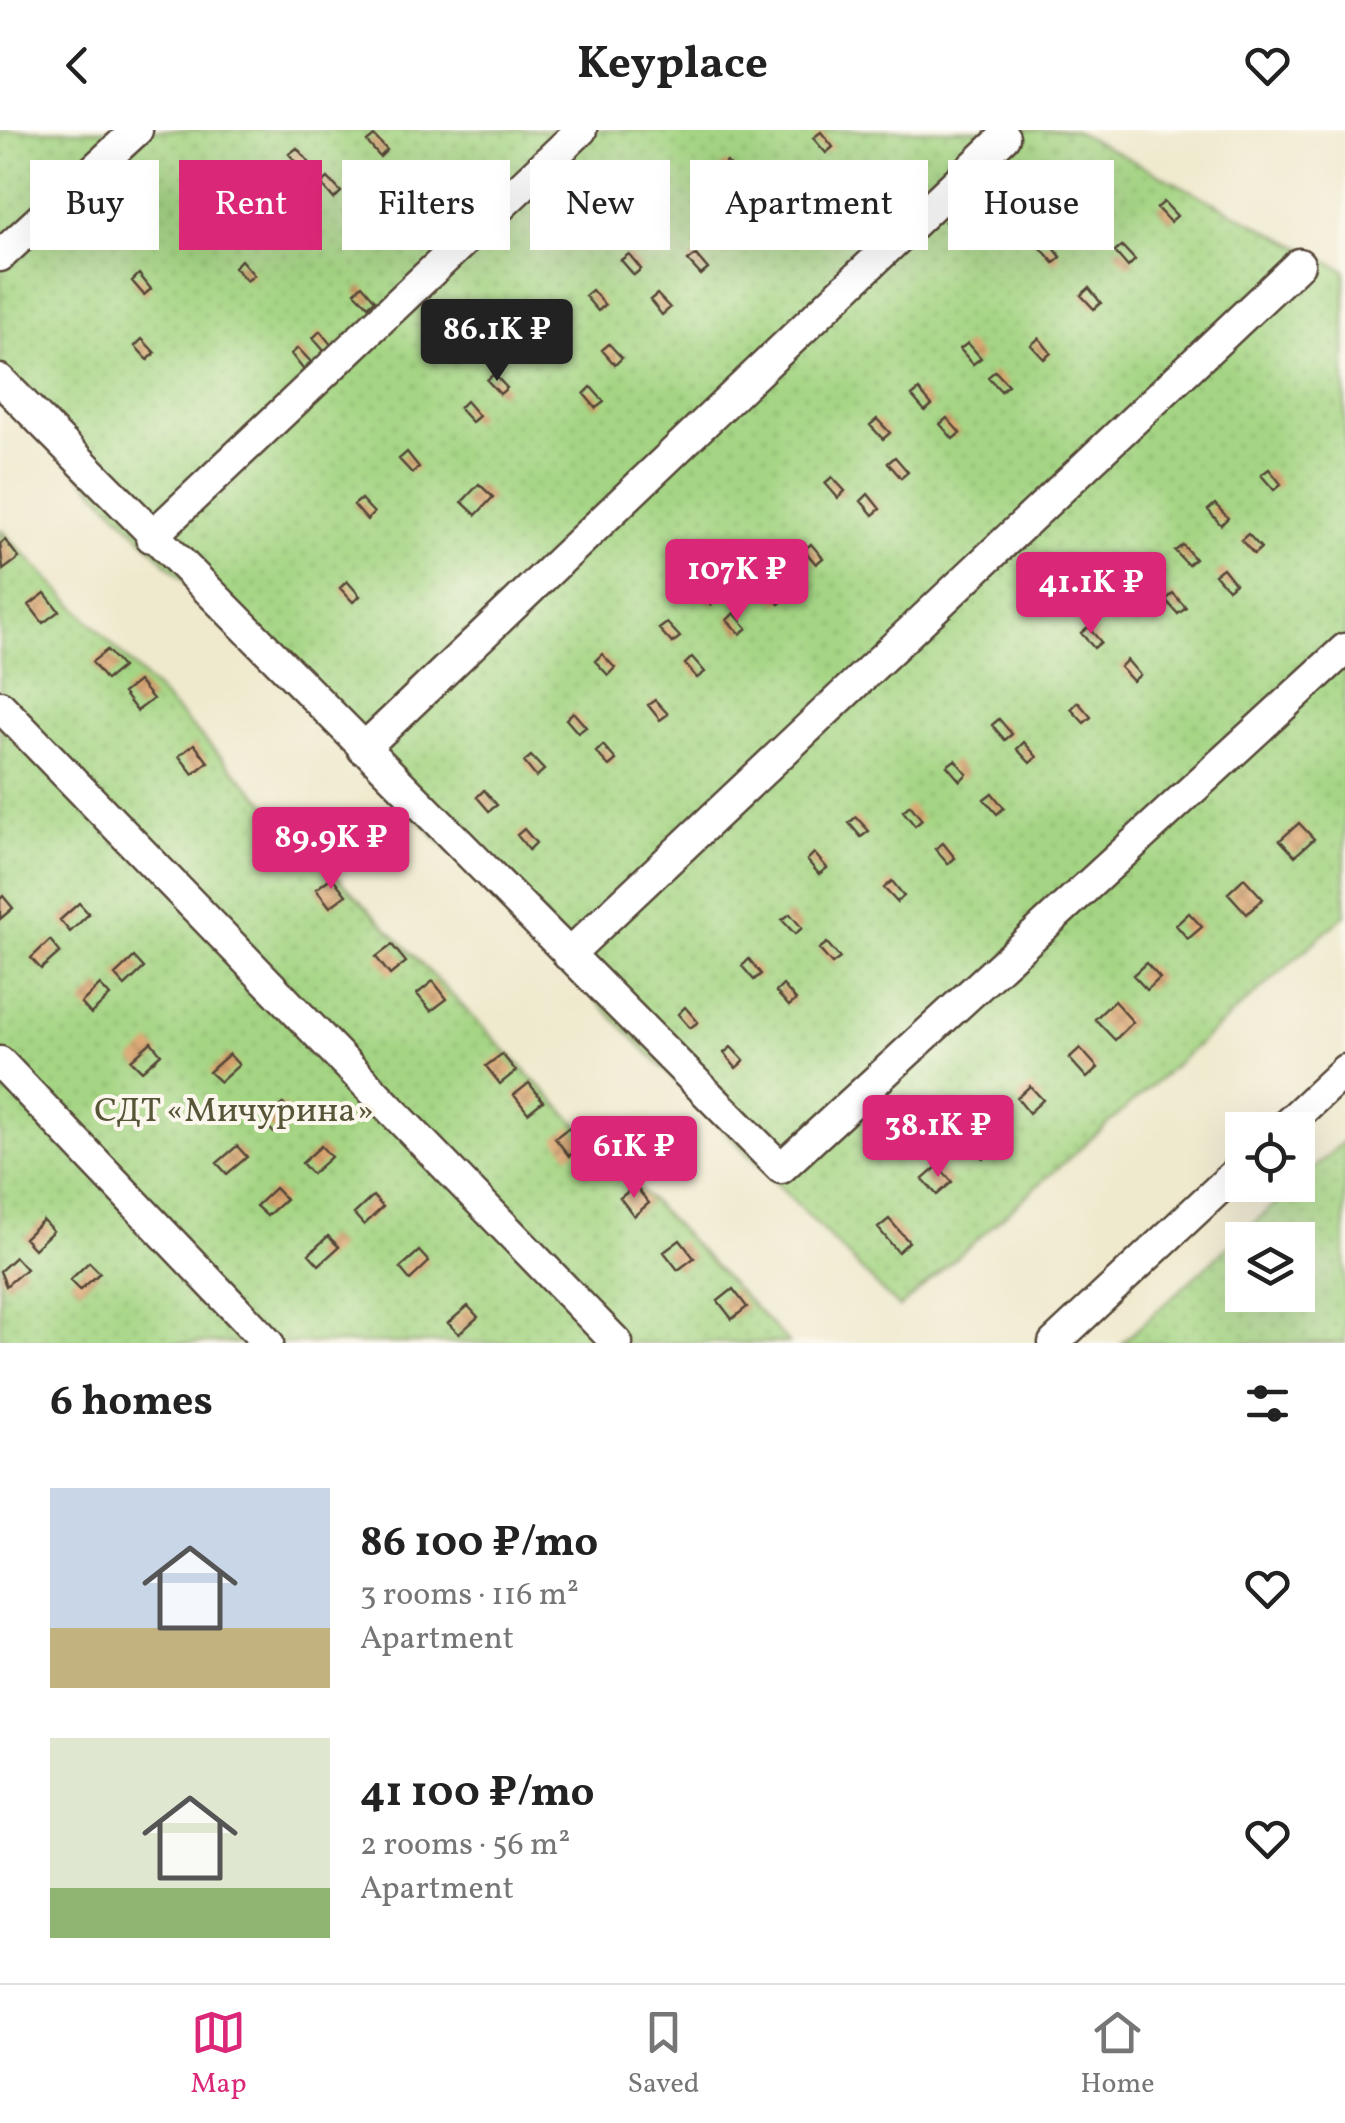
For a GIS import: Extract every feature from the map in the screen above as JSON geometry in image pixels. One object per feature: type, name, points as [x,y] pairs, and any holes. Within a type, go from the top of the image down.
[{"type":"street","points":[[0,256],[137,130]]},
{"type":"street","points":[[151,536],[582,130]]},
{"type":"street","points":[[363,749],[1004,137]]},
{"type":"street","points":[[568,955],[1299,264]]},
{"type":"street","points":[[0,380],[782,1168],[1345,648]]},
{"type":"street","points":[[0,706],[616,1343]]},
{"type":"street","points":[[0,1062],[268,1343]]},
{"type":"street","points":[[1301,1112],[1345,1070]]},
{"type":"street","points":[[1054,1343],[1225,1183]]},
{"type":"green space","points":[[0,130],[1073,130],[1345,270],[1345,915],[899,1308],[0,394]]},
{"type":"green space","name":"СДТ «Мичурина»","points":[[0,529],[789,1343],[0,1343]]},
{"type":"green space","points":[[1345,1140],[1345,1343],[1122,1343],[1225,1249],[1225,1312],[1315,1312],[1315,1222],[1255,1222],[1277,1202],[1315,1202],[1315,1167]]},
{"type":"building","points":[[821,132],[833,147],[826,153],[813,138]]},
{"type":"building","points":[[374,136],[387,150],[380,157],[367,142]]},
{"type":"building","points":[[297,148],[307,160],[294,160],[289,154]]},
{"type":"building","points":[[328,178],[341,192],[334,199],[322,183]]},
{"type":"building","points":[[1164,202],[1177,216],[1170,222],[1157,208]]},
{"type":"building","points":[[1122,246],[1135,260],[1128,267],[1115,252]]},
{"type":"building","points":[[1043,250],[1055,250],[1061,257],[1054,263]]},
{"type":"building","points":[[629,254],[641,269],[634,275],[621,260]]},
{"type":"building","points":[[696,255],[708,269],[701,275],[688,261]]},
{"type":"building","points":[[241,260],[254,275],[247,281],[234,267]]},
{"type":"building","points":[[139,274],[151,289],[144,295],[132,281]]},
{"type":"building","points":[[362,285],[375,300],[368,306],[355,292]]},
{"type":"building","points":[[1089,288],[1101,303],[1094,309],[1081,295]]},
{"type":"building","points":[[592,290],[605,305],[598,311],[585,296]]},
{"type":"building","points":[[657,294],[670,308],[662,315],[650,300]]},
{"type":"building","points":[[541,320],[554,334],[546,341],[534,327]]},
{"type":"building","points":[[320,331],[332,346],[325,352],[313,338]]},
{"type":"building","points":[[1039,338],[1051,353],[1044,359],[1031,345]]},
{"type":"building","points":[[142,339],[155,353],[148,360],[135,346]]},
{"type":"building","points":[[968,343],[981,358],[973,364],[960,349]]},
{"type":"building","points":[[609,344],[622,358],[615,365],[602,350]]},
{"type":"building","points":[[298,348],[311,362],[303,369],[291,354]]},
{"type":"building","points":[[995,371],[1008,385],[1001,391],[988,377]]},
{"type":"building","points":[[494,374],[507,388],[500,394],[487,380]]},
{"type":"building","points":[[591,387],[604,402],[596,408],[584,394]]},
{"type":"building","points":[[919,390],[932,405],[925,411],[912,396]]},
{"type":"building","points":[[466,401],[479,416],[472,422],[459,408]]},
{"type":"building","points":[[947,418],[960,433],[953,439],[940,424]]},
{"type":"building","points":[[877,419],[890,433],[883,439],[870,425]]},
{"type":"building","points":[[407,452],[419,467],[412,473],[399,459]]},
{"type":"building","points":[[895,457],[908,472],[901,478],[888,463]]},
{"type":"building","points":[[1269,469],[1281,484],[1274,490],[1261,475]]},
{"type":"building","points":[[832,477],[845,491],[838,498],[825,483]]},
{"type":"building","points":[[479,484],[493,497],[476,515],[462,502]]},
{"type":"building","points":[[868,494],[880,509],[873,515],[861,501]]},
{"type":"building","points":[[361,499],[374,513],[367,520],[354,505]]},
{"type":"building","points":[[1215,504],[1228,518],[1221,525],[1208,510]]},
{"type":"building","points":[[1248,534],[1261,548],[1254,554],[1241,540]]},
{"type":"building","points":[[5,540],[19,558],[3,570],[0,544]]},
{"type":"building","points":[[811,544],[823,558],[816,564],[804,550]]},
{"type":"building","points":[[1183,545],[1195,559],[1188,565],[1175,551]]},
{"type":"building","points":[[743,547],[756,562],[748,568],[735,553]]},
{"type":"building","points":[[1223,568],[1235,583],[1228,589],[1215,574]]},
{"type":"building","points":[[347,581],[360,596],[353,602],[340,588]]},
{"type":"building","points":[[773,583],[786,598],[779,604],[766,589]]},
{"type":"building","points":[[706,584],[719,598],[711,605],[699,590]]},
{"type":"building","points":[[1149,592],[1154,600],[1138,610],[1133,602]]},
{"type":"building","points":[[45,593],[59,611],[43,623],[29,605]]},
{"type":"building","points":[[1173,593],[1186,608],[1178,614],[1166,600]]},
{"type":"building","points":[[734,613],[747,628],[740,634],[727,620]]},
{"type":"building","points":[[667,623],[680,637],[672,643],[659,629]]},
{"type":"building","points":[[1088,627],[1101,642],[1094,648],[1081,633]]},
{"type":"building","points":[[107,650],[122,667],[106,680],[92,662]]},
{"type":"building","points":[[602,654],[615,668],[608,675],[595,661]]},
{"type":"building","points":[[692,657],[705,672],[697,678],[685,664]]},
{"type":"building","points":[[1127,660],[1140,675],[1133,681],[1120,667]]},
{"type":"building","points":[[138,681],[153,699],[137,711],[123,693]]},
{"type":"building","points":[[655,700],[668,714],[660,720],[648,705]]},
{"type":"building","points":[[1078,702],[1091,717],[1084,723],[1071,709]]},
{"type":"building","points":[[573,712],[586,727],[578,733],[566,719]]},
{"type":"building","points":[[999,719],[1012,734],[1005,740],[992,725]]},
{"type":"building","points":[[1024,742],[1037,757],[1030,763],[1017,749]]},
{"type":"building","points":[[194,744],[208,762],[193,774],[179,756]]},
{"type":"building","points":[[603,745],[616,760],[609,766],[596,752]]},
{"type":"building","points":[[531,756],[544,770],[536,777],[524,762]]},
{"type":"building","points":[[955,760],[967,774],[960,781],[947,766]]},
{"type":"building","points":[[484,790],[497,805],[489,811],[477,797]]},
{"type":"building","points":[[992,793],[1004,808],[997,814],[984,799]]},
{"type":"building","points":[[910,805],[922,820],[915,826],[903,811]]},
{"type":"building","points":[[856,817],[869,831],[861,837],[849,823]]},
{"type":"building","points":[[1299,823],[1314,839],[1295,856],[1280,840]]},
{"type":"building","points":[[524,829],[536,843],[529,850],[517,835]]},
{"type":"building","points":[[294,835],[308,853],[293,865],[279,847]]},
{"type":"building","points":[[943,843],[955,858],[948,864],[935,849]]},
{"type":"building","points":[[814,853],[827,868],[819,874],[807,860]]},
{"type":"building","points":[[332,877],[346,895],[330,907],[316,889]]},
{"type":"building","points":[[1244,878],[1263,899],[1247,914],[1228,893]]},
{"type":"building","points":[[892,881],[904,896],[897,902],[884,888]]},
{"type":"building","points":[[3,896],[13,908],[0,919],[0,899]]},
{"type":"building","points":[[79,903],[89,914],[70,932],[60,920]]},
{"type":"building","points":[[1189,913],[1202,927],[1188,939],[1176,925]]},
{"type":"building","points":[[790,914],[802,928],[795,934],[782,920]]},
{"type":"building","points":[[50,940],[60,952],[41,969],[31,958]]},
{"type":"building","points":[[827,943],[840,958],[832,964],[819,949]]},
{"type":"building","points":[[392,945],[406,962],[390,975],[376,957]]},
{"type":"building","points":[[134,957],[144,968],[125,986],[115,975]]},
{"type":"building","points":[[749,959],[761,974],[754,980],[742,966]]},
{"type":"building","points":[[1146,963],[1160,978],[1147,990],[1133,975]]},
{"type":"building","points":[[433,981],[447,999],[431,1011],[417,994]]},
{"type":"building","points":[[100,985],[110,996],[91,1014],[81,1003]]},
{"type":"building","points":[[783,985],[796,1000],[789,1006],[776,992]]},
{"type":"building","points":[[1114,1001],[1133,1022],[1115,1040],[1095,1019]]},
{"type":"building","points":[[685,1007],[698,1022],[690,1028],[678,1014]]},
{"type":"building","points":[[151,1042],[161,1054],[142,1071],[131,1060]]},
{"type":"building","points":[[731,1047],[744,1061],[736,1068],[724,1053]]},
{"type":"building","points":[[1080,1048],[1098,1068],[1087,1078],[1069,1058]]},
{"type":"building","points":[[229,1054],[239,1065],[220,1082],[209,1072]]},
{"type":"building","points":[[502,1054],[516,1071],[500,1084],[486,1066]]},
{"type":"building","points":[[529,1083],[543,1101],[528,1113],[514,1095]]},
{"type":"building","points":[[1030,1086],[1043,1100],[1029,1113],[1017,1098]]},
{"type":"building","points":[[283,1104],[293,1116],[274,1133],[264,1122]]},
{"type":"building","points":[[987,1124],[1002,1141],[983,1158],[968,1141]]},
{"type":"building","points":[[571,1126],[585,1144],[569,1156],[555,1138]]},
{"type":"building","points":[[237,1146],[247,1157],[227,1174],[217,1163]]},
{"type":"building","points":[[321,1146],[331,1157],[312,1174],[302,1163]]},
{"type":"building","points":[[938,1166],[952,1182],[937,1195],[923,1179]]},
{"type":"building","points":[[635,1186],[649,1203],[634,1216],[620,1198]]},
{"type":"building","points":[[275,1188],[286,1199],[267,1216],[256,1206]]},
{"type":"building","points":[[373,1196],[383,1207],[364,1225],[354,1214]]},
{"type":"building","points":[[889,1219],[909,1242],[898,1252],[878,1228]]},
{"type":"building","points":[[43,1220],[53,1231],[34,1249],[24,1238]]},
{"type":"building","points":[[328,1236],[339,1247],[319,1265],[309,1254]]},
{"type":"building","points":[[680,1240],[694,1258],[678,1270],[664,1252]]},
{"type":"building","points":[[419,1251],[429,1262],[410,1280],[400,1268]]},
{"type":"building","points":[[15,1257],[26,1269],[6,1286],[0,1271]]},
{"type":"building","points":[[89,1262],[100,1273],[80,1290],[70,1280]]},
{"type":"building","points":[[733,1289],[747,1307],[732,1319],[718,1301]]},
{"type":"building","points":[[468,1306],[478,1317],[459,1334],[448,1323]]}]
